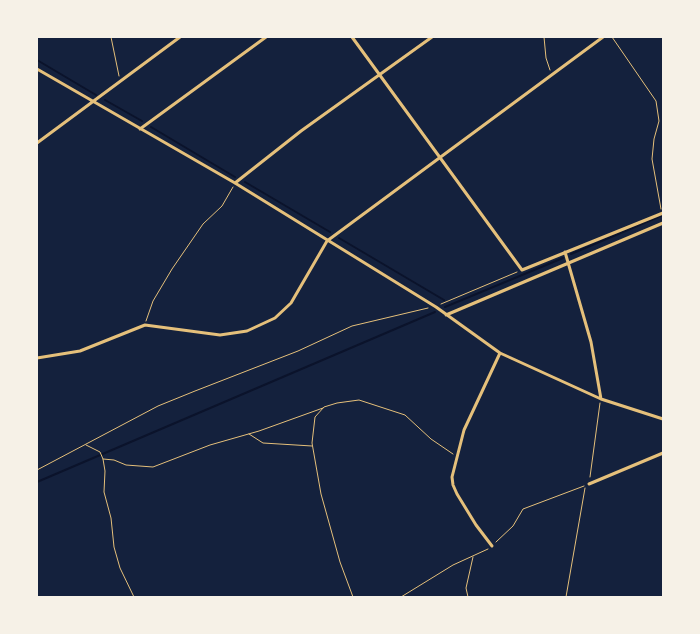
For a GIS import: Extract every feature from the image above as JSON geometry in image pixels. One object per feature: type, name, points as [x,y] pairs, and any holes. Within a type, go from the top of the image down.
[{"type":"street","points":[[37,143],[94,103],[180,37]]},
{"type":"street","points":[[140,129],[266,37]]},
{"type":"street","points":[[352,37],[522,270],[662,213]]},
{"type":"street","points":[[235,183],[301,131],[432,37]]},
{"type":"street","points":[[37,358],[57,356],[80,351],[145,326],[220,335],[247,331],[275,318],[291,303],[327,241],[602,37]]},
{"type":"street","points":[[37,69],[235,183],[327,241],[436,306],[446,315],[500,353],[601,399],[663,419]]},
{"type":"street","points":[[446,315],[663,223]]},
{"type":"street","points":[[565,252],[591,342],[601,399]]},
{"type":"street","points":[[492,546],[476,525],[453,485],[452,478],[469,418],[500,353]]},
{"type":"street","points":[[589,484],[663,453]]},
{"type":"path","points":[[111,37],[120,82]]},
{"type":"path","points":[[544,37],[546,58],[550,68],[550,77]]},
{"type":"path","points":[[612,37],[656,101],[659,121],[654,139],[652,159],[662,213]]},
{"type":"path","points":[[145,326],[153,301],[172,269],[203,224],[222,206],[235,183]]},
{"type":"path","points":[[444,303],[522,270]]},
{"type":"path","points":[[37,470],[158,406],[298,351],[352,326],[436,306]]},
{"type":"path","points":[[589,484],[601,399]]},
{"type":"path","points":[[103,458],[114,460],[126,465],[153,467],[210,445],[337,403],[359,400],[405,415],[431,440],[457,456]]},
{"type":"path","points":[[324,408],[315,417],[312,446],[321,494],[340,562],[353,597]]},
{"type":"path","points":[[248,433],[263,443],[312,446]]},
{"type":"path","points":[[86,445],[100,452],[103,458],[105,471],[104,492],[111,518],[114,547],[120,568],[134,597]]},
{"type":"path","points":[[401,597],[453,565],[492,546],[513,526],[523,509],[585,485],[565,593],[566,597]]},
{"type":"path","points":[[468,597],[466,588],[474,556]]},
{"type":"waterway","points":[[37,60],[96,95]]},
{"type":"waterway","points":[[105,100],[142,121]]},
{"type":"waterway","points":[[151,127],[235,177]]},
{"type":"waterway","points":[[245,182],[330,232]]},
{"type":"waterway","points":[[571,254],[663,215]]},
{"type":"waterway","points":[[339,238],[444,300]]},
{"type":"waterway","points":[[445,307],[563,258]]},
{"type":"waterway","points":[[37,482],[435,312]]}]
